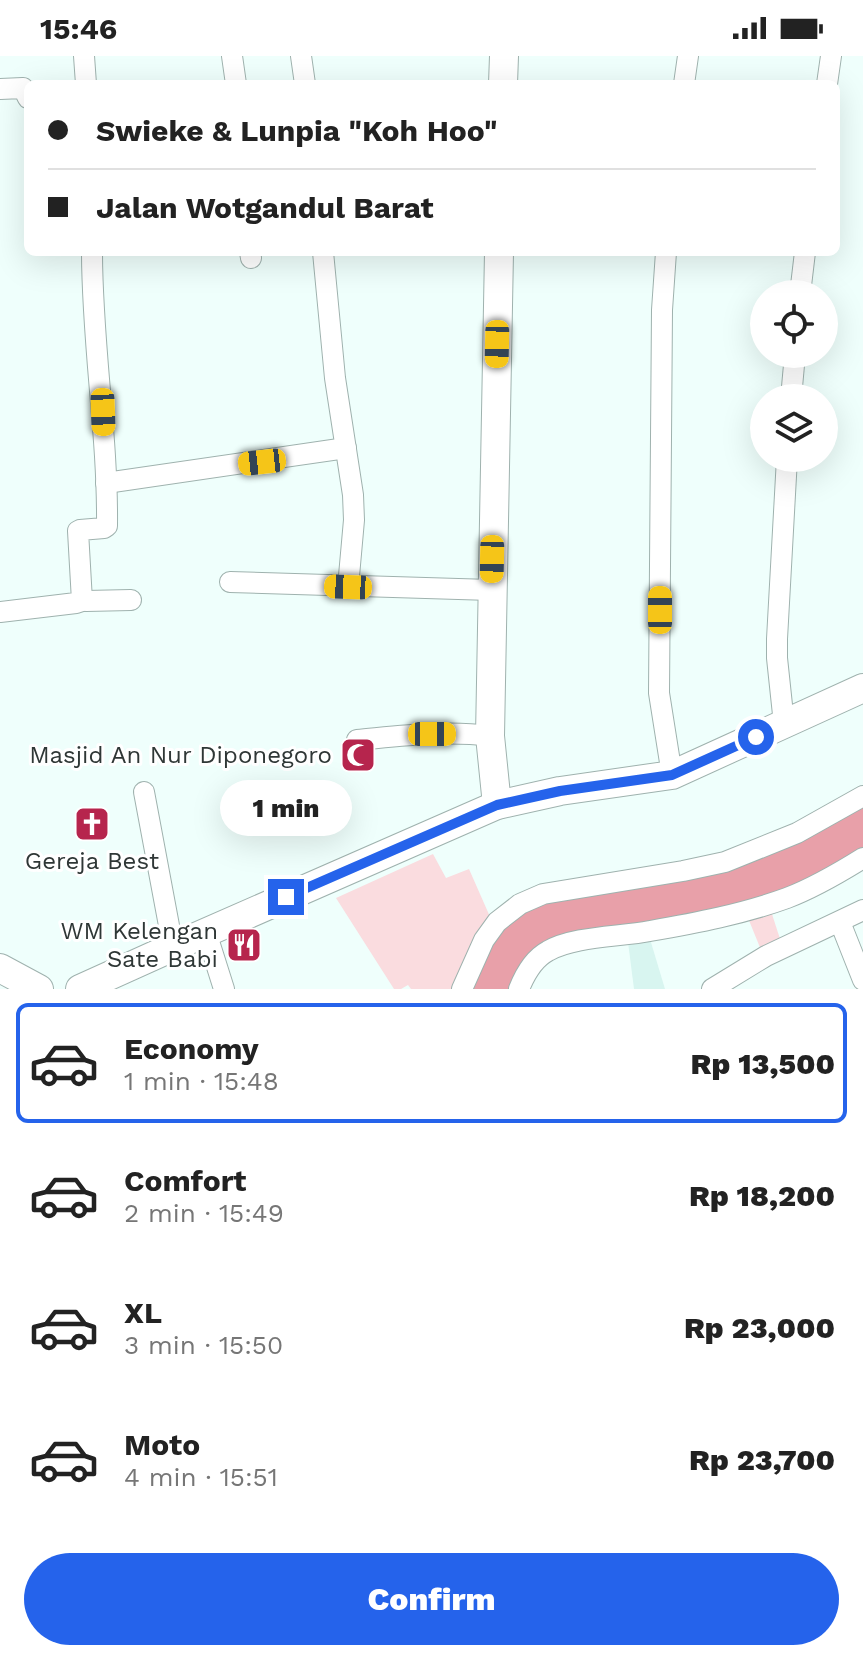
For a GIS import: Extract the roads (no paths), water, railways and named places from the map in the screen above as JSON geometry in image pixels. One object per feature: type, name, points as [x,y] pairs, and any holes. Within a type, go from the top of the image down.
[{"type":"street","points":[[84,56],[86,80]]},
{"type":"street","points":[[232,56],[235,80]]},
{"type":"street","points":[[301,56],[304,80]]},
{"type":"street","points":[[503,80],[504,56]]},
{"type":"street","points":[[685,80],[688,56]]},
{"type":"street","points":[[828,80],[831,56]]},
{"type":"street","points":[[0,89],[24,90]]},
{"type":"street","points":[[83,599],[78,531],[107,526],[92,256]]},
{"type":"street","points":[[323,256],[335,378],[353,495],[348,587]]},
{"type":"street","points":[[497,805],[490,736],[499,256]]},
{"type":"street","points":[[666,256],[662,310],[659,693],[672,775]]},
{"type":"street","points":[[802,280],[805,256]]},
{"type":"street","points":[[106,483],[346,448]]},
{"type":"street","points":[[784,724],[777,639],[786,472]]},
{"type":"street","points":[[230,582],[491,590]]},
{"type":"street","points":[[83,599],[131,600]]},
{"type":"street","points":[[0,612],[76,603],[83,599]]},
{"type":"street","points":[[80,989],[116,982],[173,947],[497,805],[560,791],[672,775],[863,688]]},
{"type":"street","points":[[357,740],[432,734],[490,736]]},
{"type":"street","points":[[144,792],[173,947]]},
{"type":"street","points":[[462,989],[484,940],[497,922],[520,904],[543,894],[725,862],[797,833],[863,796]]},
{"type":"street","points":[[519,989],[538,957],[557,946],[673,927],[756,908],[789,897],[863,858]]},
{"type":"street","points":[[720,987],[766,956],[863,910]]},
{"type":"street","points":[[840,922],[863,980]]},
{"type":"street","points":[[206,932],[224,989]]},
{"type":"street","points":[[0,968],[39,989]]},
{"type":"place","name":"Masjid An Nur Diponegoro","points":[[358,755]]},
{"type":"place","name":"Gereja Best","points":[[92,824]]},
{"type":"place","name":"WM Kelengan Sate Babi","points":[[244,945]]}]
